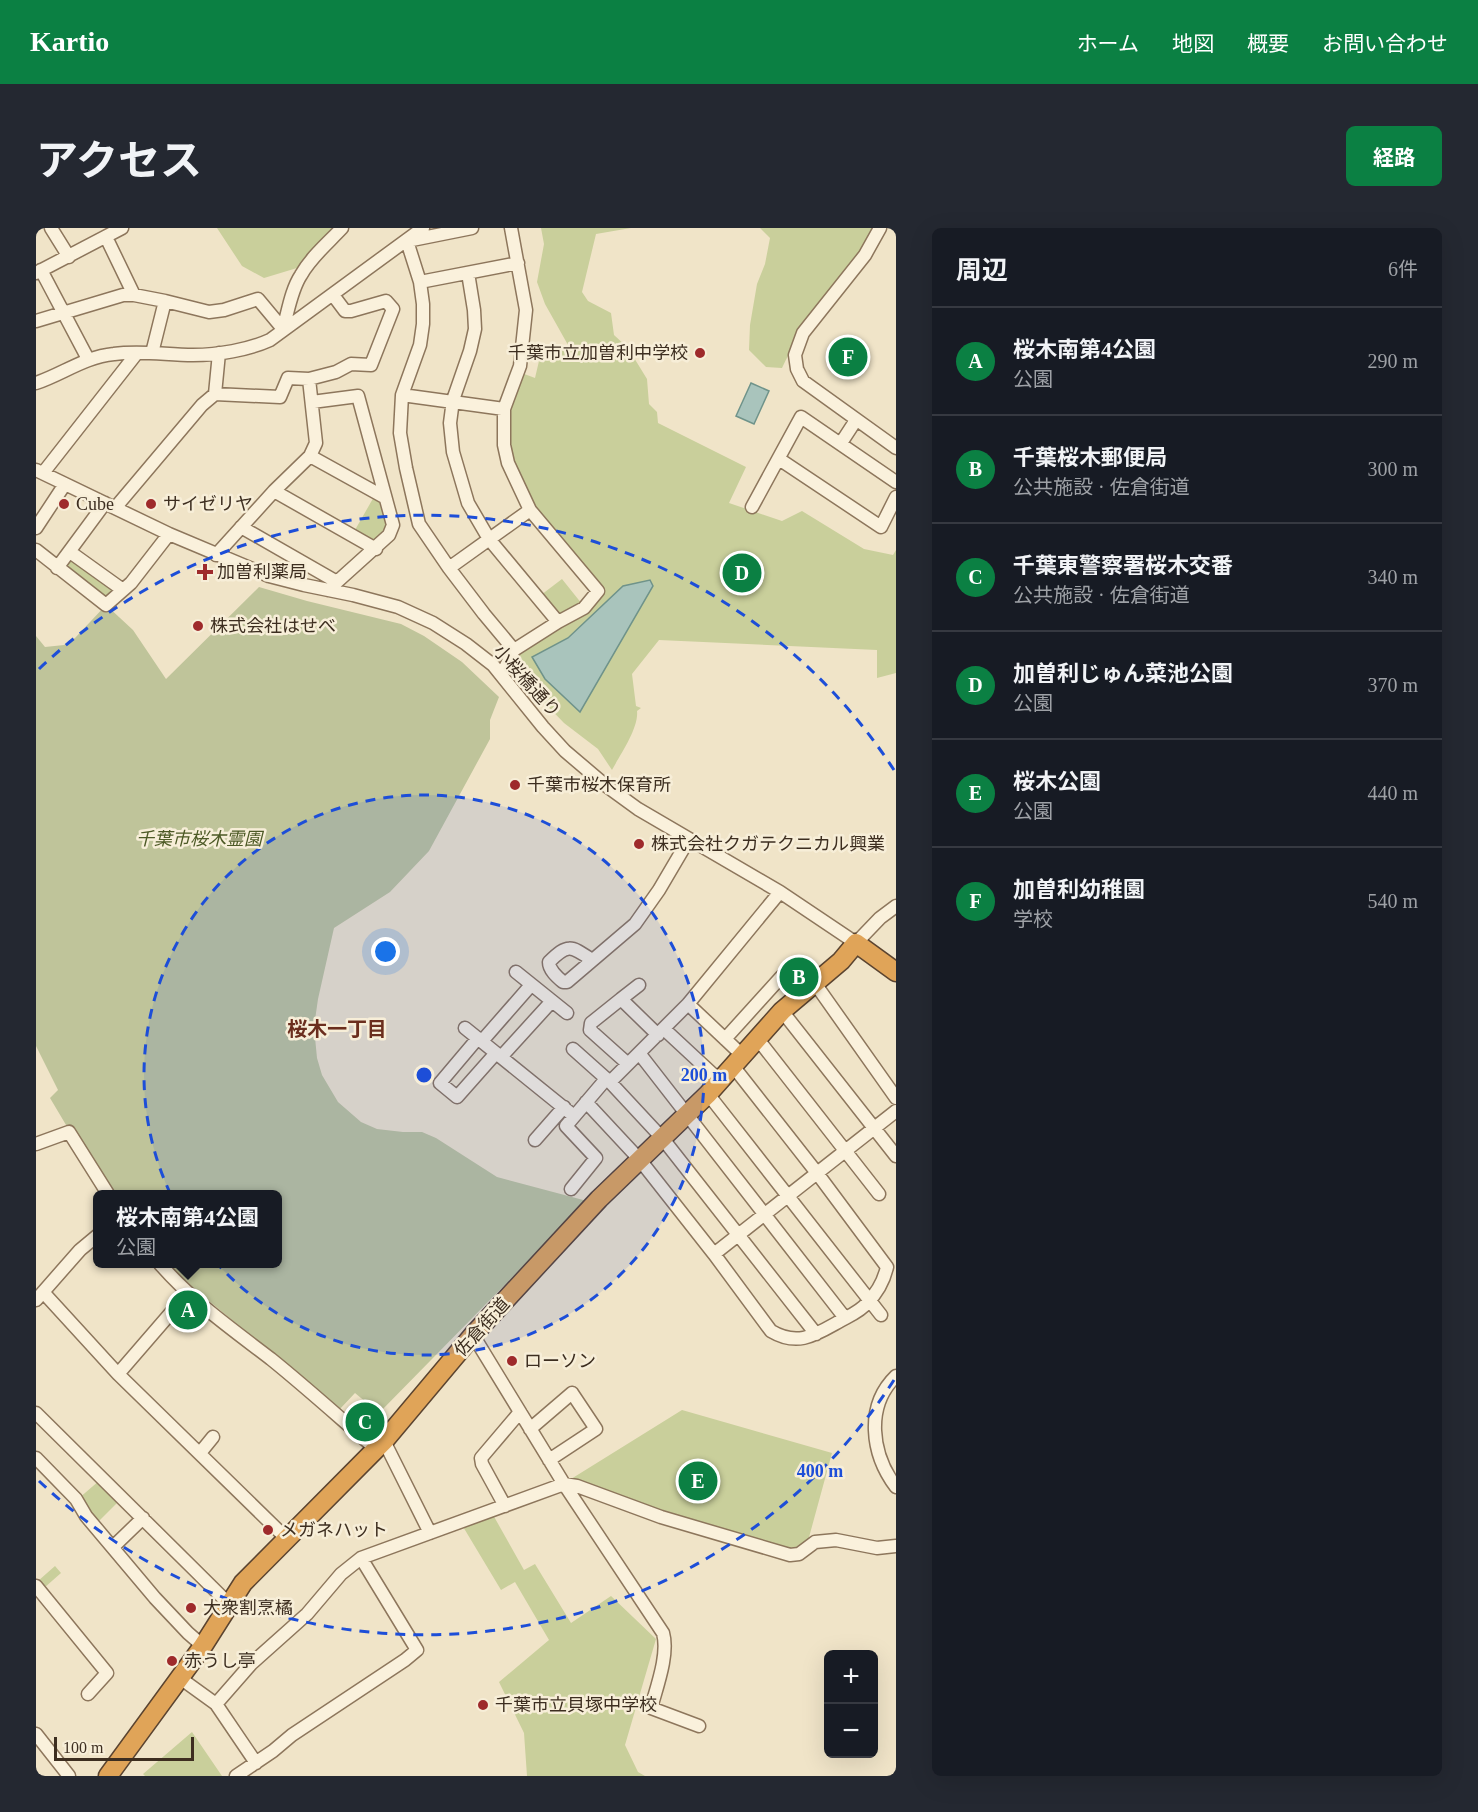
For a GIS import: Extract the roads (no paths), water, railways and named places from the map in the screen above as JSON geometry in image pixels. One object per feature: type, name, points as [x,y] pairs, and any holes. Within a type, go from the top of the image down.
[{"type":"highway","points":[[856,943],[896,972]]},
{"type":"highway","name":"佐倉街道","points":[[108,1776],[203,1646],[243,1583],[380,1445],[473,1335],[599,1199],[687,1115],[782,1011],[841,961],[856,943]]},
{"type":"street","points":[[51,228],[69,257]]},
{"type":"street","points":[[88,359],[39,271],[122,228]]},
{"type":"street","points":[[283,329],[300,275],[342,228]]},
{"type":"street","points":[[38,378],[88,359],[115,353],[194,355],[260,344],[270,340],[423,228]]},
{"type":"street","points":[[407,241],[472,228]]},
{"type":"street","points":[[501,675],[514,650],[584,608],[598,591],[530,510],[508,463],[504,445],[504,409],[520,366],[526,310],[511,228]]},
{"type":"street","points":[[880,228],[866,255],[803,333],[795,355],[802,381],[896,448]]},
{"type":"street","points":[[106,237],[134,295]]},
{"type":"street","points":[[407,241],[420,282],[423,324],[420,345],[402,395],[400,433],[419,524],[449,568],[514,650]]},
{"type":"street","points":[[420,282],[518,263]]},
{"type":"street","points":[[468,273],[475,329],[471,351],[453,400],[450,423],[453,452],[468,503],[489,539],[558,622]]},
{"type":"street","points":[[36,321],[123,295],[165,301],[209,312],[224,310],[258,299],[283,329]]},
{"type":"street","points":[[57,568],[110,506],[202,405],[215,394],[280,397],[288,378],[309,379],[336,372],[351,364],[371,365],[393,309],[386,301],[351,312],[345,311],[333,295]]},
{"type":"street","points":[[152,353],[165,301]]},
{"type":"street","points":[[215,394],[219,352]]},
{"type":"street","points":[[39,471],[137,353]]},
{"type":"street","points":[[216,555],[274,491],[310,456],[315,442],[309,379]]},
{"type":"street","points":[[402,395],[453,400],[504,409]]},
{"type":"street","points":[[242,527],[333,586],[389,535],[393,525],[358,396],[312,402]]},
{"type":"street","points":[[752,507],[801,417],[896,482]]},
{"type":"street","points":[[841,443],[856,420]]},
{"type":"street","points":[[310,456],[384,497]]},
{"type":"street","points":[[779,459],[881,527],[896,497]]},
{"type":"street","name":"小桜橋通り","points":[[39,471],[169,534],[269,576],[333,586],[353,595],[398,607],[433,623],[493,664],[565,751],[605,785],[638,809],[780,892],[856,943]]},
{"type":"street","points":[[36,528],[65,484]]},
{"type":"street","points":[[274,491],[376,549]]},
{"type":"street","points":[[449,568],[530,510]]},
{"type":"street","points":[[36,550],[106,605],[131,583],[169,534]]},
{"type":"street","points":[[70,552],[123,590]]},
{"type":"street","points":[[592,960],[635,924],[659,890],[689,839]]},
{"type":"street","points":[[571,1189],[596,1158],[566,1126],[586,1102],[688,1004],[780,892]]},
{"type":"street","points":[[856,943],[880,918],[896,906]]},
{"type":"street","points":[[516,972],[567,1013]]},
{"type":"street","points":[[725,1039],[782,976]]},
{"type":"street","points":[[814,982],[896,1098]]},
{"type":"street","points":[[628,1064],[590,1030],[590,1027],[591,1023],[639,985]]},
{"type":"street","points":[[531,986],[440,1083],[456,1097],[552,1001]]},
{"type":"street","points":[[621,999],[661,1032],[714,1087],[789,1195],[881,1316]]},
{"type":"street","points":[[586,1102],[640,1160],[771,1330],[783,1337],[802,1338],[816,1334],[866,1305],[884,1279],[887,1267],[817,1173],[725,1039],[688,1004]]},
{"type":"street","points":[[782,1011],[896,1156]]},
{"type":"street","points":[[465,1028],[574,1116]]},
{"type":"street","points":[[757,1038],[879,1194]]},
{"type":"street","points":[[573,1049],[608,1081],[663,1139],[816,1334]]},
{"type":"street","points":[[639,1053],[845,1318]]},
{"type":"street","points":[[535,1140],[564,1107]]},
{"type":"street","points":[[714,1254],[896,1111]]},
{"type":"street","points":[[36,1144],[69,1132],[105,1190]]},
{"type":"street","points":[[93,1239],[80,1250],[40,1296],[287,1539]]},
{"type":"street","points":[[165,1268],[215,1317],[380,1445],[430,1533]]},
{"type":"street","points":[[118,1374],[188,1293]]},
{"type":"street","points":[[473,1335],[564,1484],[663,1633],[666,1643],[651,1708],[699,1725]]},
{"type":"street","points":[[896,1376],[880,1399],[874,1422],[880,1456],[896,1487]]},
{"type":"street","points":[[530,1428],[572,1393],[596,1429],[549,1460]]},
{"type":"street","points":[[505,1506],[481,1458],[520,1412]]},
{"type":"street","points":[[36,1413],[229,1604]]},
{"type":"street","points":[[200,1453],[213,1437]]},
{"type":"street","points":[[36,1458],[76,1499],[86,1516],[155,1598],[203,1646]]},
{"type":"street","points":[[216,1704],[252,1664],[307,1614],[341,1574],[361,1558],[564,1484],[577,1486],[661,1517],[790,1555],[799,1554],[815,1542],[836,1540],[878,1548],[896,1546]]},
{"type":"street","points":[[113,1546],[143,1518]]},
{"type":"street","points":[[236,1776],[417,1650],[361,1558]]},
{"type":"street","points":[[36,1586],[107,1673],[88,1694]]},
{"type":"street","points":[[180,1678],[216,1704],[256,1762]]},
{"type":"street","points":[[36,1734],[69,1776]]},
{"type":"water","points":[[751,383],[769,391],[754,424],[736,416]]},
{"type":"water","points":[[650,580],[653,586],[580,712],[545,679],[532,657],[568,638],[623,586]]},
{"type":"place","name":"千葉市立加曽利中学校","points":[[700,353]]},
{"type":"place","name":"加曽利幼稚園","points":[[848,357]]},
{"type":"place","name":"Cube","points":[[64,504]]},
{"type":"place","name":"サイゼリヤ","points":[[151,504]]},
{"type":"place","name":"加曽利薬局","points":[[205,572]]},
{"type":"place","name":"加曽利じゅん菜池公園","points":[[742,573]]},
{"type":"place","name":"株式会社はせべ","points":[[198,626]]},
{"type":"place","name":"千葉市桜木保育所","points":[[515,785]]},
{"type":"place","name":"株式会社クガテクニカル興業","points":[[639,844]]},
{"type":"place","name":"千葉桜木郵便局","points":[[799,977]]},
{"type":"place","name":"桜木南第4公園","points":[[188,1310]]},
{"type":"place","name":"ローソン","points":[[512,1361]]},
{"type":"place","name":"千葉東警察署桜木交番","points":[[365,1422]]},
{"type":"place","name":"桜木公園","points":[[698,1481]]},
{"type":"place","name":"メガネハット","points":[[268,1530]]},
{"type":"place","name":"大衆割烹橘","points":[[191,1608]]},
{"type":"place","name":"赤うし亭","points":[[172,1661]]},
{"type":"place","name":"千葉市立貝塚中学校","points":[[483,1705]]},
{"type":"district","name":"桜木一丁目","points":[[337,1029]]},
{"type":"park label","name":"千葉市桜木霊園","points":[[199,839]]}]
